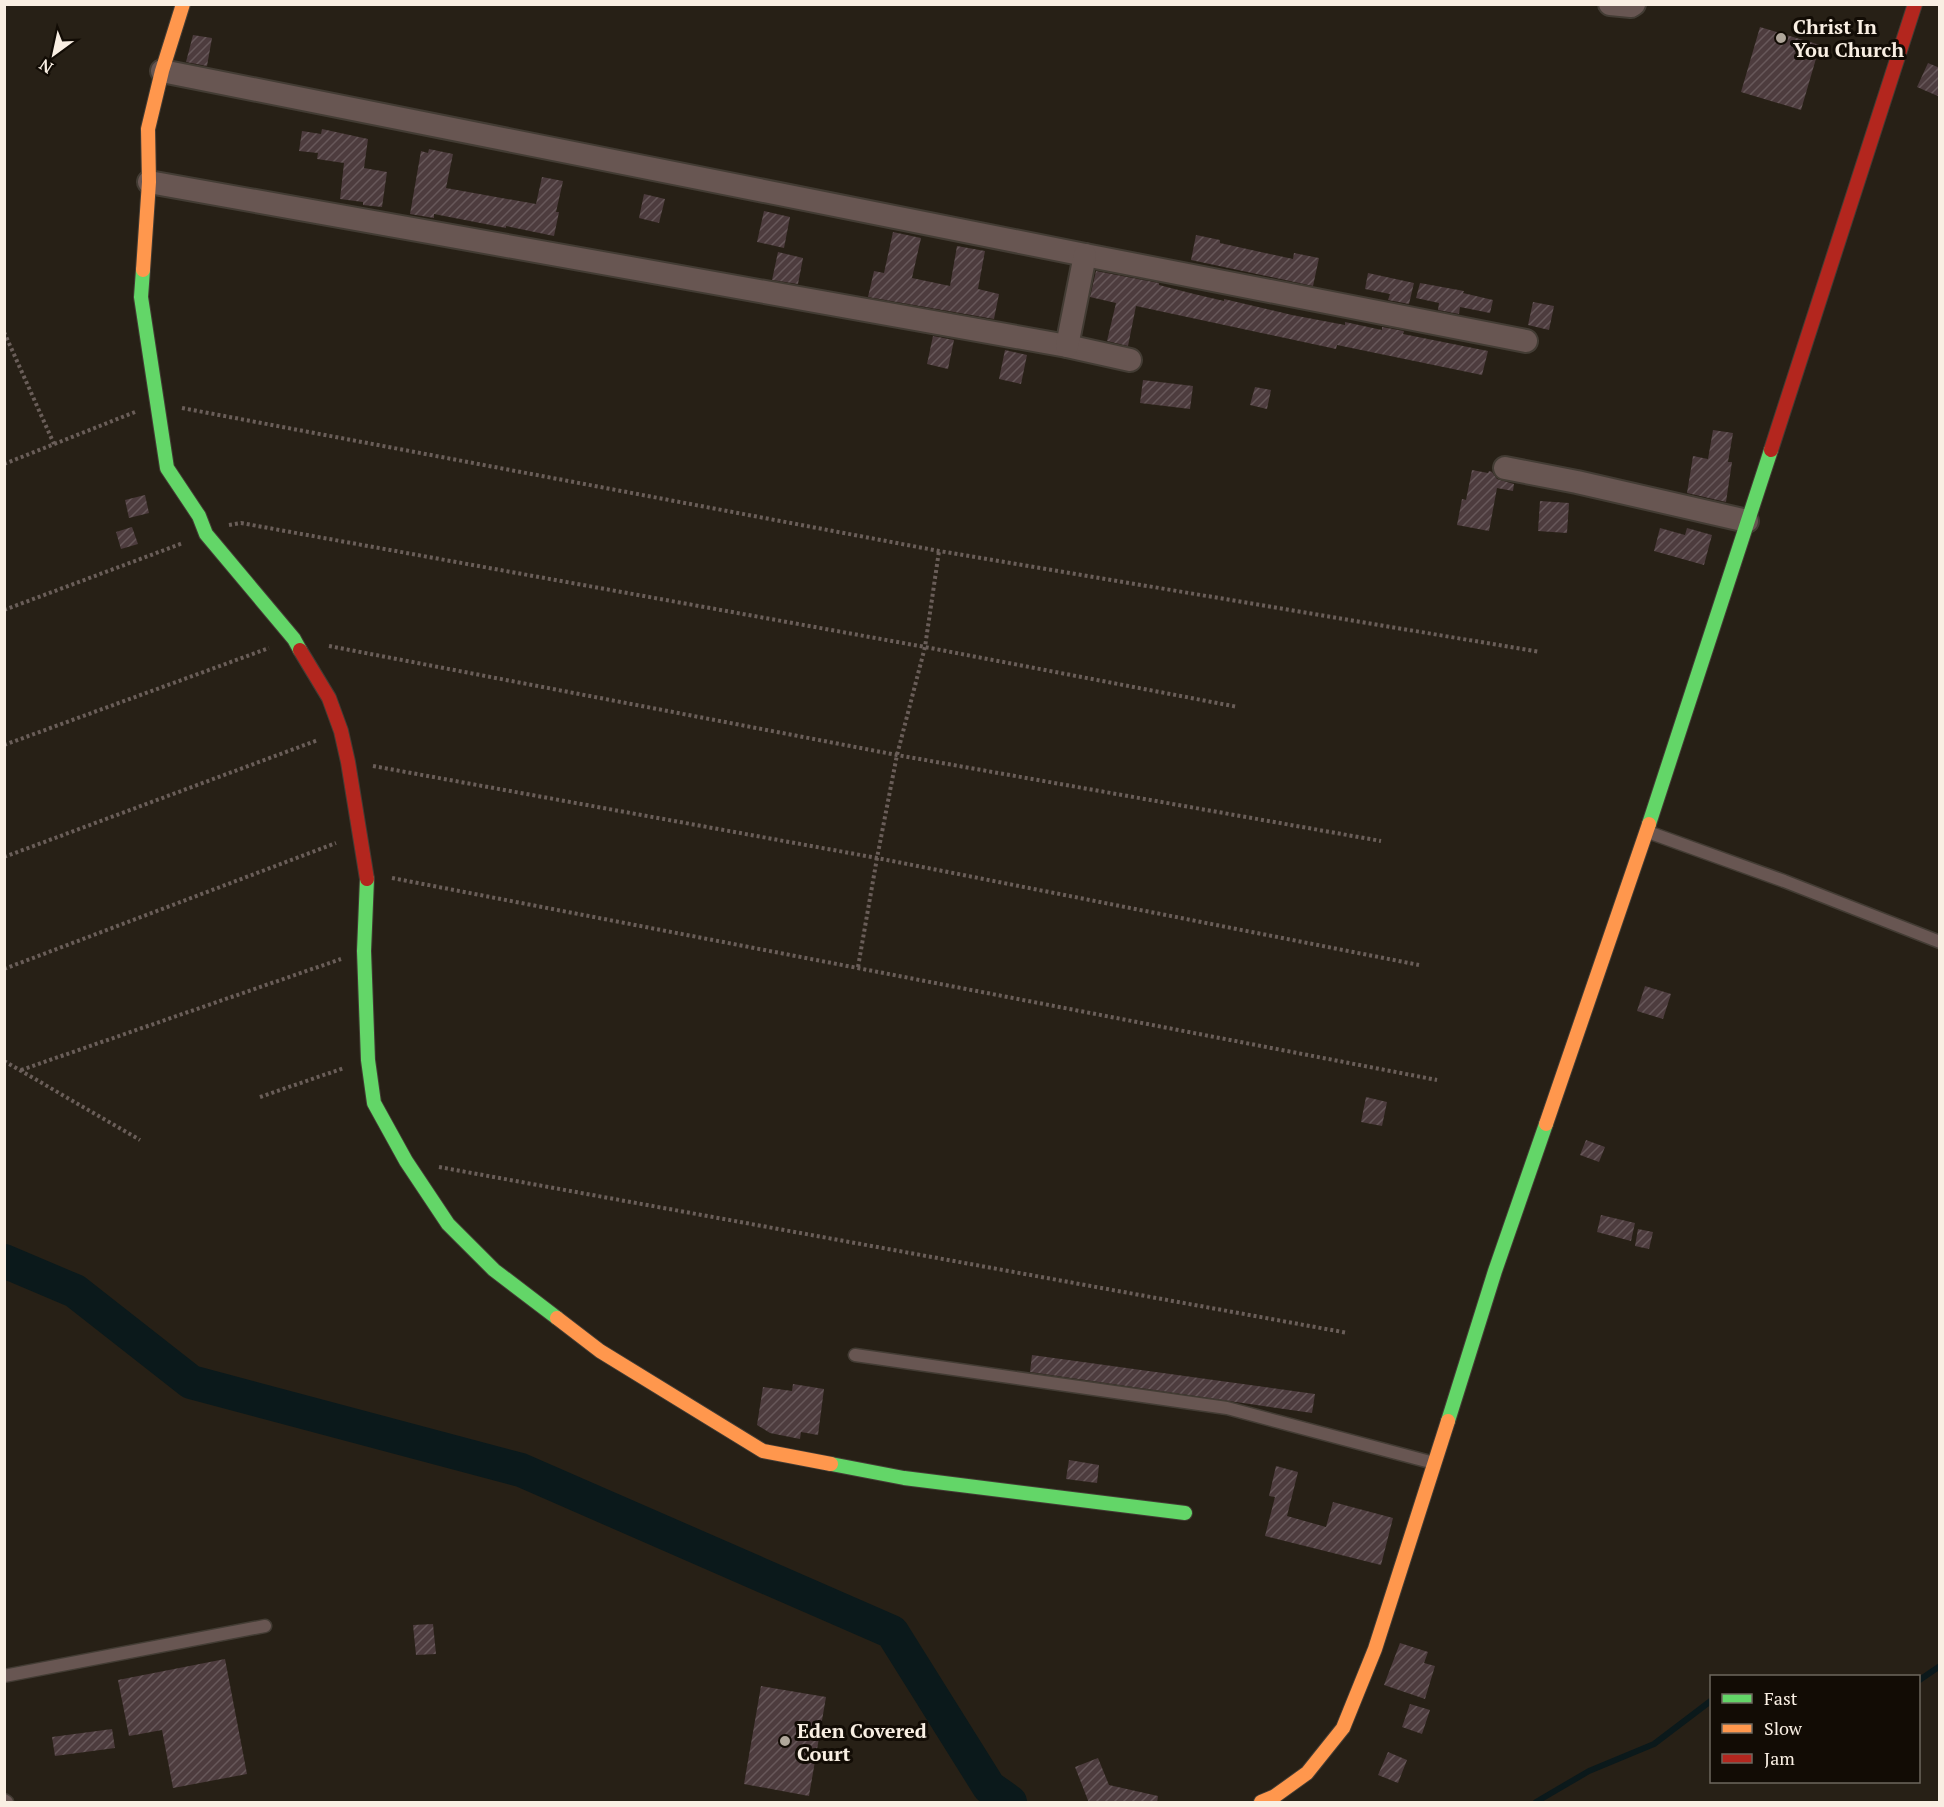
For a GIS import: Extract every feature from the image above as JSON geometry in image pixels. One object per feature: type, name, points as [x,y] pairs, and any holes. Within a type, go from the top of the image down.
[{"type":"street","points":[[183,4],[162,71],[148,129],[149,182],[141,297],[167,468],[199,516],[206,534],[294,639],[329,698],[341,731],[367,873],[364,951],[368,1060],[374,1103],[406,1161],[448,1224],[494,1270],[600,1352],[763,1451],[904,1478],[1185,1514]]},
{"type":"street","points":[[1610,4],[1631,6],[1634,4]]},
{"type":"street","points":[[1261,1803],[1307,1773],[1343,1728],[1375,1649],[1495,1271],[1647,831],[1915,4]]},
{"type":"street","points":[[162,71],[1526,341]]},
{"type":"street","points":[[149,182],[1067,346],[1130,360]]},
{"type":"street","points":[[1067,346],[1085,255]]},
{"type":"street","points":[[1505,468],[1747,521]]},
{"type":"lane","points":[[1647,831],[1940,942]]},
{"type":"lane","points":[[855,1354],[1227,1408],[1435,1463]]},
{"type":"lane","points":[[4,1676],[265,1626]]},
{"type":"path","points":[[4,332],[54,444]]},
{"type":"path","points":[[4,464],[157,403],[939,551],[1540,652]]},
{"type":"path","points":[[4,610],[206,534],[221,526],[241,523],[1238,706]]},
{"type":"path","points":[[858,967],[897,755],[925,647],[939,551]]},
{"type":"path","points":[[4,745],[294,639],[897,755],[1381,841]]},
{"type":"path","points":[[4,857],[341,731]]},
{"type":"path","points":[[348,762],[877,858],[1419,965]]},
{"type":"path","points":[[4,969],[359,834]]},
{"type":"path","points":[[367,873],[1437,1080]]},
{"type":"path","points":[[21,1070],[364,951]]},
{"type":"path","points":[[260,1097],[368,1060]]},
{"type":"path","points":[[4,1061],[140,1140]]},
{"type":"path","points":[[406,1161],[1348,1333]]},
{"type":"building","points":[[1760,27],[1820,45],[1801,110],[1741,92]]},
{"type":"building","points":[[193,35],[212,38],[207,66],[186,62]]},
{"type":"building","points":[[1928,63],[1940,68],[1940,97],[1917,87]]},
{"type":"building","points":[[322,129],[368,139],[364,168],[387,172],[382,207],[340,199],[344,163],[317,159],[318,153],[299,151],[302,131],[321,134]]},
{"type":"building","points":[[429,149],[453,154],[446,188],[536,204],[542,177],[563,181],[556,212],[559,212],[554,236],[434,214],[434,218],[410,214],[421,151],[428,153]]},
{"type":"building","points":[[644,194],[665,199],[659,223],[639,218]]},
{"type":"building","points":[[764,211],[790,217],[784,248],[757,242]]},
{"type":"building","points":[[893,232],[921,238],[912,278],[950,286],[957,246],[985,251],[978,289],[999,294],[994,319],[868,297],[874,271],[884,273]]},
{"type":"building","points":[[1196,235],[1220,240],[1220,243],[1293,259],[1294,253],[1319,258],[1313,286],[1191,260]]},
{"type":"building","points":[[778,252],[803,258],[798,284],[772,280]]},
{"type":"building","points":[[1096,271],[1159,283],[1159,285],[1194,294],[1292,315],[1345,325],[1345,322],[1382,330],[1382,327],[1404,331],[1403,334],[1488,351],[1482,375],[1337,345],[1336,349],[1136,306],[1128,346],[1107,341],[1116,303],[1090,297]]},
{"type":"building","points":[[1368,273],[1414,283],[1409,304],[1388,300],[1390,294],[1365,289]]},
{"type":"building","points":[[1420,283],[1464,291],[1463,293],[1493,300],[1490,313],[1460,307],[1459,314],[1438,310],[1439,303],[1416,298]]},
{"type":"building","points":[[1533,302],[1554,306],[1549,330],[1528,325]]},
{"type":"building","points":[[933,336],[954,340],[948,369],[927,364]]},
{"type":"building","points":[[1005,350],[1027,355],[1021,384],[999,379]]},
{"type":"building","points":[[1143,380],[1193,386],[1190,409],[1140,403]]},
{"type":"building","points":[[1255,387],[1271,390],[1267,409],[1250,405]]},
{"type":"building","points":[[1713,430],[1733,433],[1728,462],[1732,462],[1726,502],[1687,493],[1693,456],[1708,459]]},
{"type":"building","points":[[1472,470],[1492,472],[1497,479],[1514,484],[1513,491],[1497,488],[1489,531],[1457,525],[1462,499],[1466,500]]},
{"type":"building","points":[[145,495],[149,513],[129,518],[125,500]]},
{"type":"building","points":[[1540,501],[1569,503],[1567,533],[1538,531]]},
{"type":"building","points":[[132,527],[138,544],[121,549],[116,532]]},
{"type":"building","points":[[1660,528],[1685,535],[1687,528],[1712,535],[1704,565],[1654,551]]},
{"type":"building","points":[[1645,986],[1671,994],[1663,1019],[1637,1011]]},
{"type":"building","points":[[1366,1097],[1387,1102],[1382,1126],[1361,1122]]},
{"type":"building","points":[[1586,1140],[1605,1147],[1599,1162],[1580,1155]]},
{"type":"building","points":[[1601,1215],[1635,1223],[1631,1241],[1597,1232]]},
{"type":"building","points":[[1638,1229],[1653,1232],[1649,1249],[1635,1246]]},
{"type":"building","points":[[1032,1355],[1315,1394],[1312,1413],[1030,1372]]},
{"type":"building","points":[[793,1384],[824,1389],[818,1435],[801,1432],[800,1439],[770,1433],[757,1425],[763,1387],[792,1391]]},
{"type":"building","points":[[1069,1460],[1099,1465],[1097,1483],[1066,1479]]},
{"type":"building","points":[[1276,1466],[1298,1472],[1287,1516],[1326,1527],[1333,1502],[1393,1518],[1381,1565],[1265,1536],[1275,1497],[1269,1496]]},
{"type":"building","points":[[433,1624],[436,1654],[416,1655],[413,1625]]},
{"type":"building","points":[[1400,1643],[1428,1652],[1424,1663],[1435,1666],[1425,1699],[1384,1685]]},
{"type":"building","points":[[225,1659],[247,1774],[173,1788],[162,1730],[129,1736],[118,1680]]},
{"type":"building","name":"Eden Covered Court","points":[[761,1686],[826,1697],[809,1796],[744,1784]]},
{"type":"building","points":[[1410,1704],[1430,1710],[1422,1734],[1402,1727]]},
{"type":"building","points":[[112,1729],[115,1748],[55,1756],[52,1737]]},
{"type":"building","points":[[1388,1752],[1407,1760],[1398,1783],[1378,1775]]},
{"type":"building","points":[[1098,1758],[1109,1785],[1158,1796],[1157,1803],[1089,1803],[1075,1767]]},
{"type":"waterway","points":[[4,1261],[75,1291],[191,1382],[521,1470],[892,1632],[989,1787],[1010,1802]]},
{"type":"waterway","points":[[1920,1680],[1940,1666]]},
{"type":"waterway","points":[[1536,1802],[1589,1771],[1654,1744],[1710,1702]]},
{"type":"traffic: fast","points":[[143,270],[141,297],[167,468],[199,516],[206,534],[294,639],[300,650]]},
{"type":"traffic: fast","points":[[1649,824],[1771,450]]},
{"type":"traffic: fast","points":[[367,879],[364,951],[368,1060],[374,1103],[406,1161],[448,1224],[494,1270],[557,1318]]},
{"type":"traffic: fast","points":[[1448,1421],[1495,1271],[1546,1124]]},
{"type":"traffic: fast","points":[[831,1464],[904,1478],[1185,1513]]},
{"type":"traffic: slow","points":[[143,270],[149,182],[148,129],[162,71],[183,4]]},
{"type":"traffic: slow","points":[[1546,1124],[1649,824]]},
{"type":"traffic: slow","points":[[557,1318],[600,1351],[763,1451],[831,1464]]},
{"type":"traffic: slow","points":[[1261,1802],[1275,1796],[1307,1773],[1343,1728],[1375,1649],[1448,1421]]},
{"type":"traffic: jam","points":[[1771,450],[1915,4]]},
{"type":"traffic: jam","points":[[300,650],[329,698],[341,731],[367,879]]},
{"type":"place","name":"Christ In You Church","points":[[1781,38]]},
{"type":"place","name":"Eden Covered Court","points":[[785,1741]]}]
